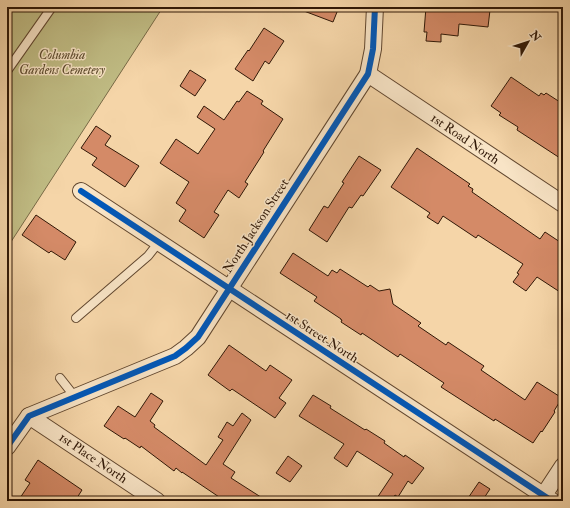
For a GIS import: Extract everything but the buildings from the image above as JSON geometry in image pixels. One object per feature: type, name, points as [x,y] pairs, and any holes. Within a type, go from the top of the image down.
[{"type":"street","name":"North Jackson Street","points":[[29,416],[175,356],[198,337],[368,74],[373,49],[375,7]]},
{"type":"street","name":"1st Road North","points":[[368,74],[563,204]]},
{"type":"street","name":"1st Street North","points":[[81,191],[545,499]]},
{"type":"street","points":[[7,447],[29,416]]},
{"type":"street","name":"1st Place North","points":[[29,416],[157,501]]},
{"type":"street","points":[[545,499],[563,466]]},
{"type":"lane","points":[[7,71],[52,7]]},
{"type":"lane","points":[[76,318],[148,256],[159,242]]},
{"type":"lane","points":[[60,378],[75,397]]},
{"type":"green space","name":"Columbia Gardens Cemetery","points":[[7,7],[163,7],[7,248]]},
{"type":"cycle path","points":[[7,447],[29,416],[175,356],[198,337],[368,74],[373,49],[375,7]]},
{"type":"cycle path","points":[[81,191],[552,501]]}]
